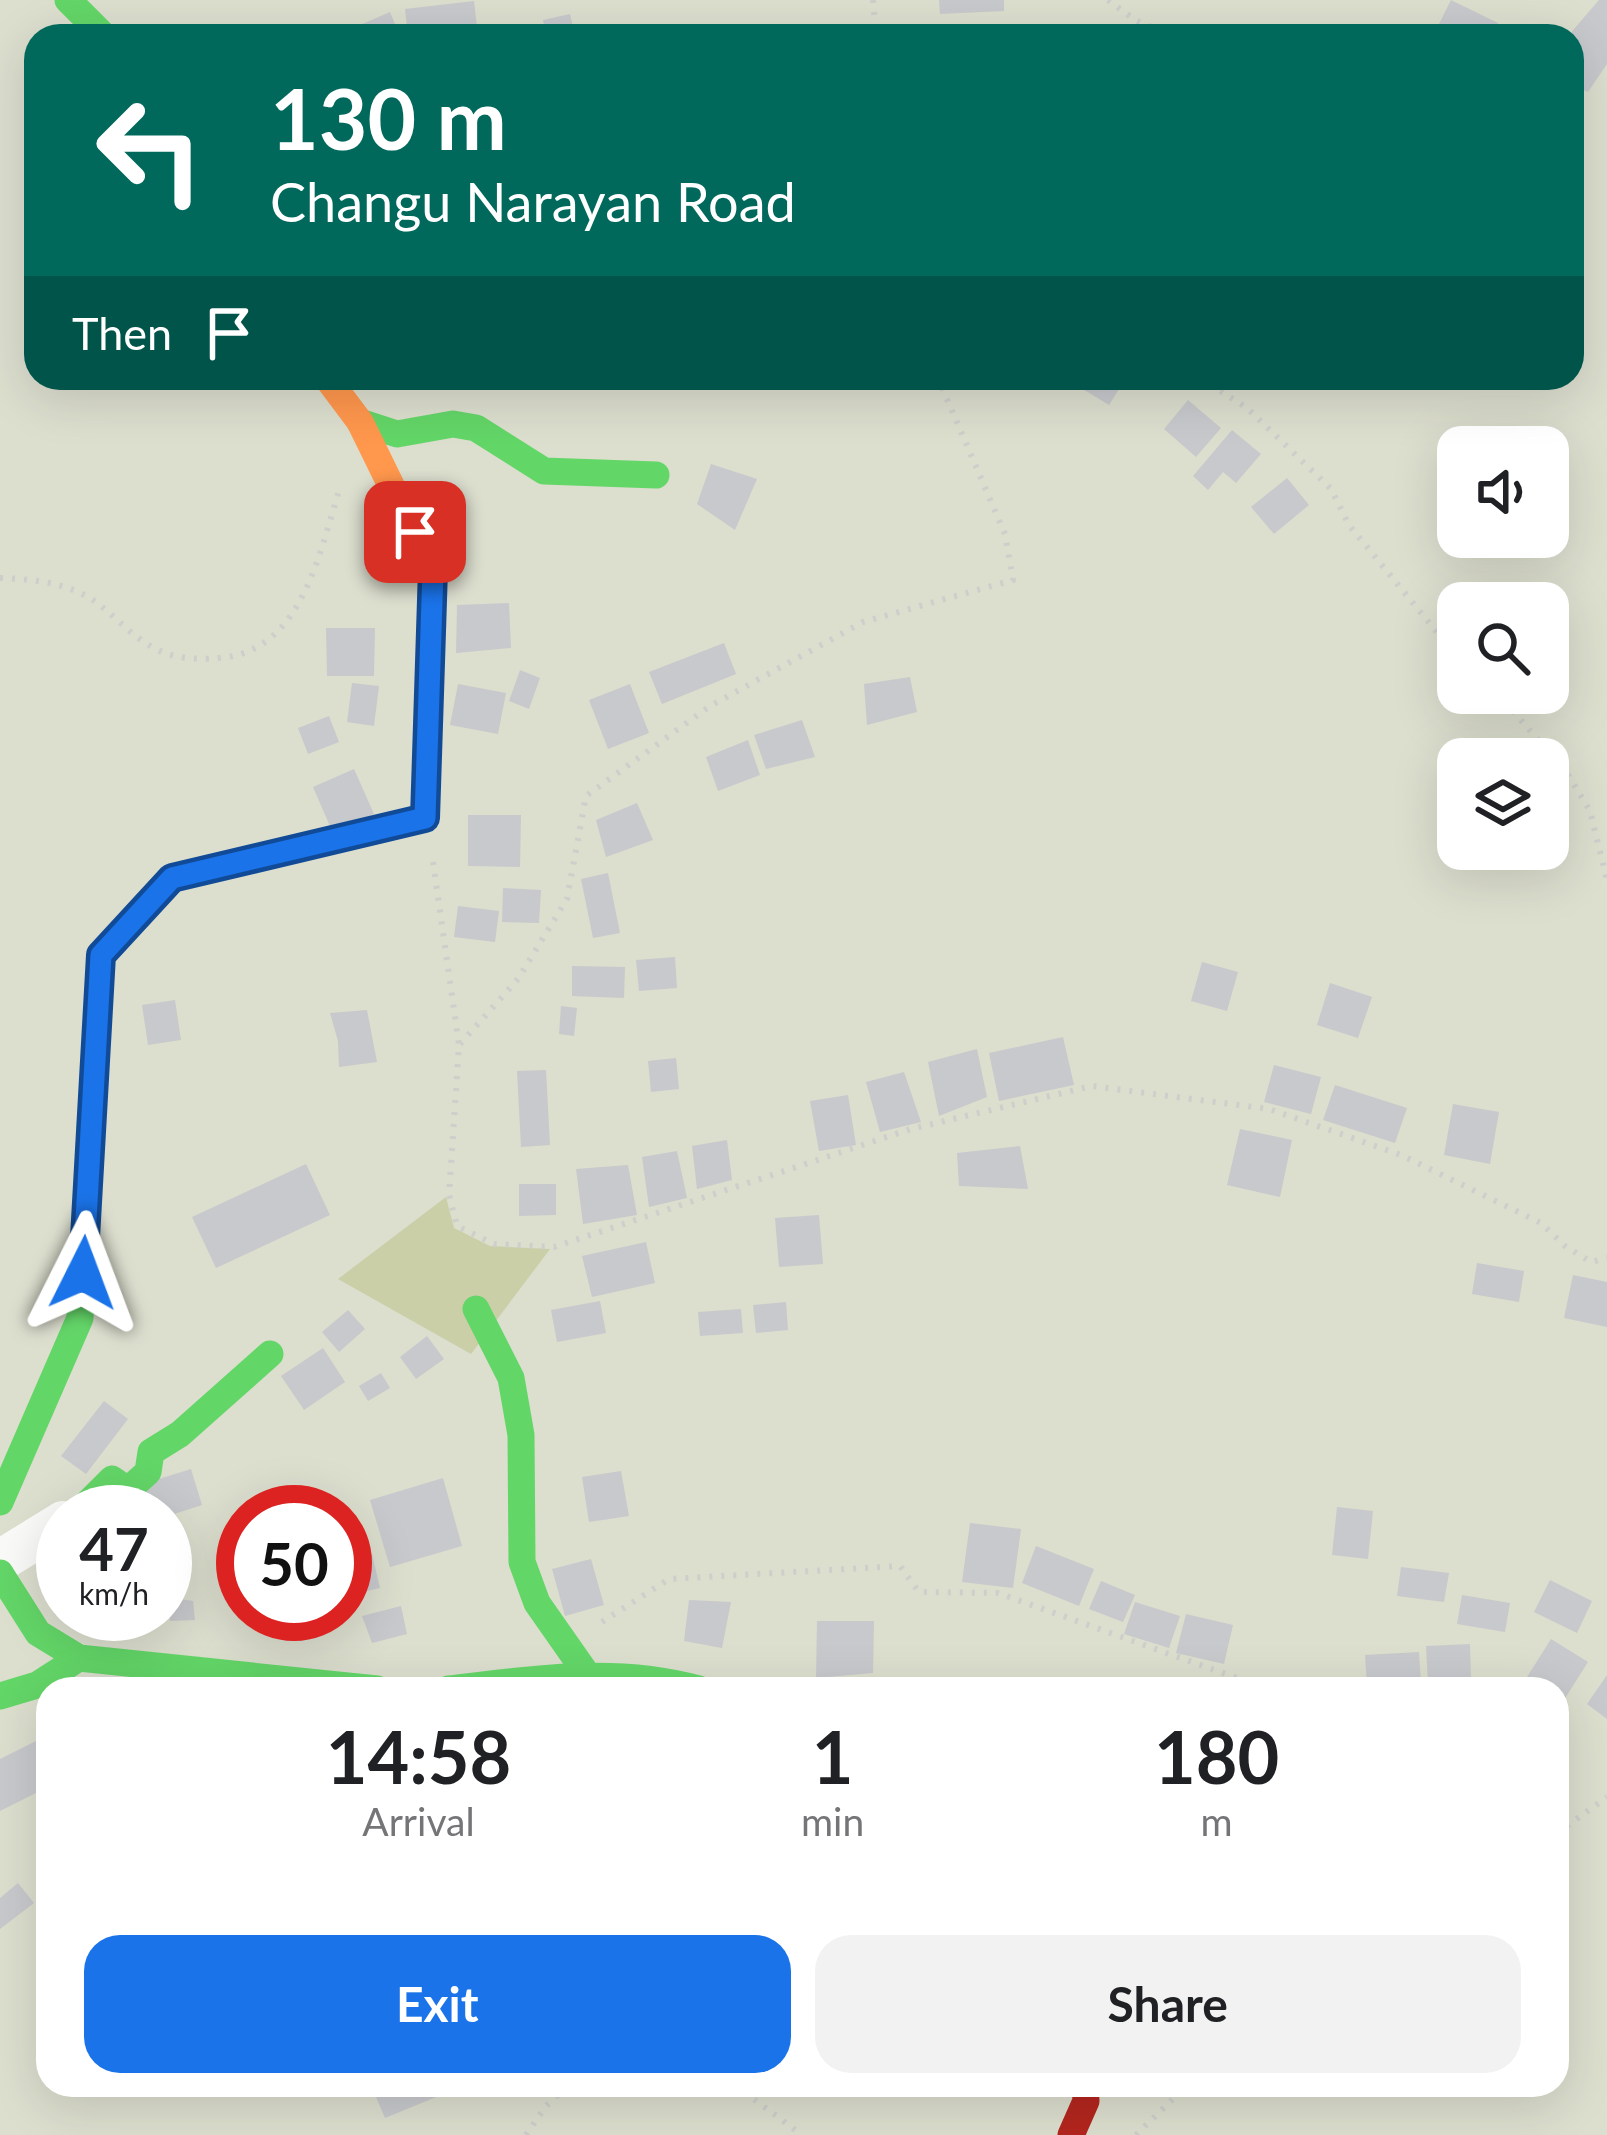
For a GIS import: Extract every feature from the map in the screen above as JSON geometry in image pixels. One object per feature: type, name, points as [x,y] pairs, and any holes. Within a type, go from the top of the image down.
[{"type":"main road","points":[[68,0],[92,24]]},
{"type":"main road","points":[[0,1502],[80,1318],[101,955],[172,878],[425,818],[433,569],[360,422],[336,390]]},
{"type":"main road","points":[[360,422],[397,434],[453,424],[476,428],[544,472],[656,475]]},
{"type":"main road","points":[[476,1309],[511,1378],[518,1416],[522,1562],[537,1603],[586,1673]]},
{"type":"main road","points":[[134,1485],[148,1472],[151,1452],[180,1434],[270,1354]]},
{"type":"main road","points":[[0,1573],[38,1633],[79,1658],[276,1677]]},
{"type":"main road","points":[[48,1677],[79,1658]]},
{"type":"main road","points":[[552,1677],[586,1673],[647,1677]]},
{"type":"main road","points":[[0,1696],[36,1684]]},
{"type":"street","points":[[0,1562],[36,1539]]},
{"type":"path","points":[[1108,0],[1144,24]]},
{"type":"path","points":[[458,1045],[518,980],[567,899],[586,796],[710,706],[863,622],[1013,580],[1005,534],[943,390]]},
{"type":"path","points":[[1218,390],[1246,408],[1331,489],[1348,525],[1437,637]]},
{"type":"path","points":[[0,578],[40,579],[89,598],[160,652],[194,660],[229,657],[262,644],[289,621],[307,591],[340,485]]},
{"type":"path","points":[[1515,714],[1567,773],[1590,811],[1607,880]]},
{"type":"path","points":[[425,818],[458,1045],[449,1196],[457,1226],[494,1244],[554,1247],[911,1129],[1092,1086],[1269,1108],[1400,1155],[1541,1223],[1591,1262],[1607,1258]]},
{"type":"path","points":[[586,1673],[580,1636],[669,1579],[900,1566],[919,1592],[998,1593],[1234,1677]]},
{"type":"path","points":[[1569,1824],[1607,1797]]},
{"type":"path","points":[[526,2135],[556,2097]]},
{"type":"path","points":[[751,2097],[802,2135]]},
{"type":"path","points":[[1136,2135],[1175,2097]]},
{"type":"green space","points":[[446,1197],[454,1228],[490,1246],[550,1249],[471,1354],[338,1279]]},
{"type":"building","points":[[939,0],[1004,0],[1004,11],[940,14]]},
{"type":"building","points":[[1451,0],[1498,23],[1497,24],[1439,24]]},
{"type":"building","points":[[1599,0],[1607,0],[1607,64],[1588,92],[1584,90],[1584,24],[1578,24]]},
{"type":"building","points":[[474,1],[477,24],[407,24],[405,9]]},
{"type":"building","points":[[390,12],[395,24],[362,24]]},
{"type":"building","points":[[570,14],[572,24],[544,24],[543,20]]},
{"type":"building","points":[[1084,390],[1118,390],[1109,405]]},
{"type":"building","points":[[1188,400],[1221,428],[1196,457],[1164,429]]},
{"type":"building","points":[[1232,430],[1261,454],[1236,483],[1223,472],[1208,490],[1193,476]]},
{"type":"building","points":[[711,464],[757,479],[735,530],[697,504]]},
{"type":"building","points":[[1287,478],[1309,505],[1274,534],[1251,507]]},
{"type":"building","points":[[509,603],[511,648],[456,653],[457,605]]},
{"type":"building","points":[[326,628],[375,628],[374,676],[327,676]]},
{"type":"building","points":[[724,643],[736,674],[662,704],[649,672]]},
{"type":"building","points":[[520,670],[540,678],[529,709],[509,701]]},
{"type":"building","points":[[910,677],[917,712],[867,725],[864,684]]},
{"type":"building","points":[[352,683],[379,686],[374,726],[347,722]]},
{"type":"building","points":[[458,684],[506,693],[498,734],[450,725]]},
{"type":"building","points":[[630,684],[649,733],[608,749],[589,700]]},
{"type":"building","points":[[329,716],[339,742],[308,754],[298,728]]},
{"type":"building","points":[[802,720],[815,757],[766,769],[754,735]]},
{"type":"building","points":[[748,740],[760,775],[718,791],[706,757]]},
{"type":"building","points":[[354,769],[374,814],[333,833],[313,787]]},
{"type":"building","points":[[637,803],[653,840],[606,857],[596,820]]},
{"type":"building","points":[[468,815],[521,815],[520,867],[468,866]]},
{"type":"building","points":[[608,873],[620,933],[593,938],[581,879]]},
{"type":"building","points":[[503,888],[541,890],[539,923],[502,922]]},
{"type":"building","points":[[458,906],[499,911],[495,942],[454,937]]},
{"type":"building","points":[[675,957],[677,988],[639,991],[636,960]]},
{"type":"building","points":[[1202,962],[1238,972],[1227,1011],[1191,1001]]},
{"type":"building","points":[[572,966],[625,967],[624,998],[572,996]]},
{"type":"building","points":[[1330,983],[1372,997],[1358,1038],[1317,1025]]},
{"type":"building","points":[[175,1000],[181,1040],[148,1045],[142,1005]]},
{"type":"building","points":[[561,1006],[577,1008],[574,1036],[559,1034]]},
{"type":"building","points":[[367,1010],[377,1062],[339,1067],[330,1013]]},
{"type":"building","points":[[1063,1037],[1074,1085],[999,1101],[989,1053]]},
{"type":"building","points":[[977,1049],[987,1097],[939,1116],[928,1062]]},
{"type":"building","points":[[676,1058],[679,1089],[651,1092],[648,1061]]},
{"type":"building","points":[[1274,1065],[1321,1077],[1311,1114],[1264,1102]]},
{"type":"building","points":[[546,1070],[550,1145],[521,1147],[517,1071]]},
{"type":"building","points":[[904,1072],[921,1122],[880,1132],[866,1082]]},
{"type":"building","points":[[1335,1085],[1407,1108],[1395,1143],[1323,1120]]},
{"type":"building","points":[[848,1095],[856,1145],[819,1151],[810,1101]]},
{"type":"building","points":[[1453,1104],[1499,1112],[1490,1164],[1444,1155]]},
{"type":"building","points":[[1240,1129],[1292,1140],[1280,1197],[1227,1185]]},
{"type":"building","points":[[727,1140],[732,1180],[697,1189],[692,1146]]},
{"type":"building","points":[[1020,1146],[1028,1189],[959,1186],[957,1153]]},
{"type":"building","points":[[677,1151],[687,1198],[649,1207],[642,1157]]},
{"type":"building","points":[[306,1164],[330,1215],[216,1268],[192,1217]]},
{"type":"building","points":[[628,1165],[637,1215],[583,1224],[576,1169]]},
{"type":"building","points":[[519,1184],[556,1184],[556,1215],[519,1216]]},
{"type":"building","points":[[819,1215],[823,1264],[779,1267],[775,1218]]},
{"type":"building","points":[[646,1242],[655,1283],[592,1297],[582,1256]]},
{"type":"building","points":[[1477,1263],[1524,1271],[1519,1302],[1472,1294]]},
{"type":"building","points":[[1573,1275],[1607,1282],[1607,1327],[1564,1318]]},
{"type":"building","points":[[600,1301],[606,1333],[557,1342],[551,1310]]},
{"type":"building","points":[[786,1302],[788,1330],[756,1333],[753,1305]]},
{"type":"building","points":[[741,1309],[743,1333],[700,1336],[698,1312]]},
{"type":"building","points":[[348,1310],[365,1329],[339,1352],[322,1332]]},
{"type":"building","points":[[427,1336],[444,1359],[416,1379],[400,1357]]},
{"type":"building","points":[[323,1348],[345,1382],[304,1410],[281,1376]]},
{"type":"building","points":[[381,1373],[390,1388],[368,1401],[359,1386]]},
{"type":"building","points":[[104,1401],[128,1419],[86,1474],[61,1456]]},
{"type":"building","points":[[191,1469],[202,1505],[192,1508],[192,1485],[143,1484]]},
{"type":"building","points":[[621,1471],[629,1516],[589,1522],[582,1477]]},
{"type":"building","points":[[443,1478],[462,1546],[390,1567],[372,1499]]},
{"type":"building","points":[[1337,1507],[1373,1511],[1368,1559],[1332,1555]]},
{"type":"building","points":[[970,1523],[1021,1529],[1013,1588],[962,1582]]},
{"type":"building","points":[[1036,1546],[1094,1569],[1079,1606],[1022,1583]]},
{"type":"building","points":[[372,1554],[380,1588],[372,1590]]},
{"type":"building","points":[[591,1559],[604,1605],[565,1616],[552,1569]]},
{"type":"building","points":[[1401,1567],[1449,1573],[1444,1602],[1397,1596]]},
{"type":"building","points":[[1550,1580],[1592,1601],[1577,1633],[1534,1612]]},
{"type":"building","points":[[1101,1581],[1135,1595],[1123,1622],[1089,1609]]},
{"type":"building","points":[[1462,1595],[1510,1603],[1505,1632],[1457,1624]]},
{"type":"building","points":[[689,1600],[731,1602],[722,1648],[684,1641]]},
{"type":"building","points":[[1135,1602],[1180,1616],[1169,1648],[1124,1634]]},
{"type":"building","points":[[401,1606],[407,1634],[372,1643],[372,1613]]},
{"type":"building","points":[[1186,1614],[1233,1625],[1224,1664],[1176,1653]]},
{"type":"building","points":[[817,1621],[874,1621],[873,1673],[816,1677]]},
{"type":"building","points":[[1551,1639],[1588,1662],[1569,1692],[1569,1677],[1527,1677]]},
{"type":"building","points":[[1470,1644],[1471,1677],[1428,1677],[1426,1646]]},
{"type":"building","points":[[1419,1652],[1421,1677],[1366,1677],[1365,1655]]},
{"type":"building","points":[[1607,1675],[1607,1719],[1587,1704]]},
{"type":"building","points":[[36,1741],[36,1793],[0,1811],[0,1759]]},
{"type":"building","points":[[18,1883],[34,1903],[0,1929],[0,1898]]},
{"type":"building","points":[[376,2097],[436,2097],[385,2118]]},
{"type":"traffic: fast","points":[[68,0],[92,24]]},
{"type":"traffic: fast","points":[[360,422],[397,434],[453,424],[476,428],[544,471],[656,475]]},
{"type":"traffic: fast","points":[[0,1502],[80,1318],[101,955],[173,878],[263,856]]},
{"type":"traffic: fast","points":[[476,1309],[511,1378],[521,1435],[522,1562],[537,1603],[586,1673]]},
{"type":"traffic: fast","points":[[134,1485],[148,1472],[151,1452],[180,1434],[270,1354]]},
{"type":"traffic: fast","points":[[106,1485],[112,1479],[121,1485]]},
{"type":"traffic: fast","points":[[0,1573],[38,1633],[79,1658],[262,1677]]},
{"type":"traffic: fast","points":[[49,1677],[79,1658]]},
{"type":"traffic: fast","points":[[584,1677],[620,1677]]},
{"type":"traffic: fast","points":[[0,1696],[36,1685]]},
{"type":"traffic: slow","points":[[263,856],[425,818],[432,569],[360,422],[336,390]]},
{"type":"traffic: jam","points":[[1071,2135],[1086,2097]]},
{"type":"route","points":[[83,1273],[101,955],[172,878],[425,818],[433,569],[415,532]]}]
